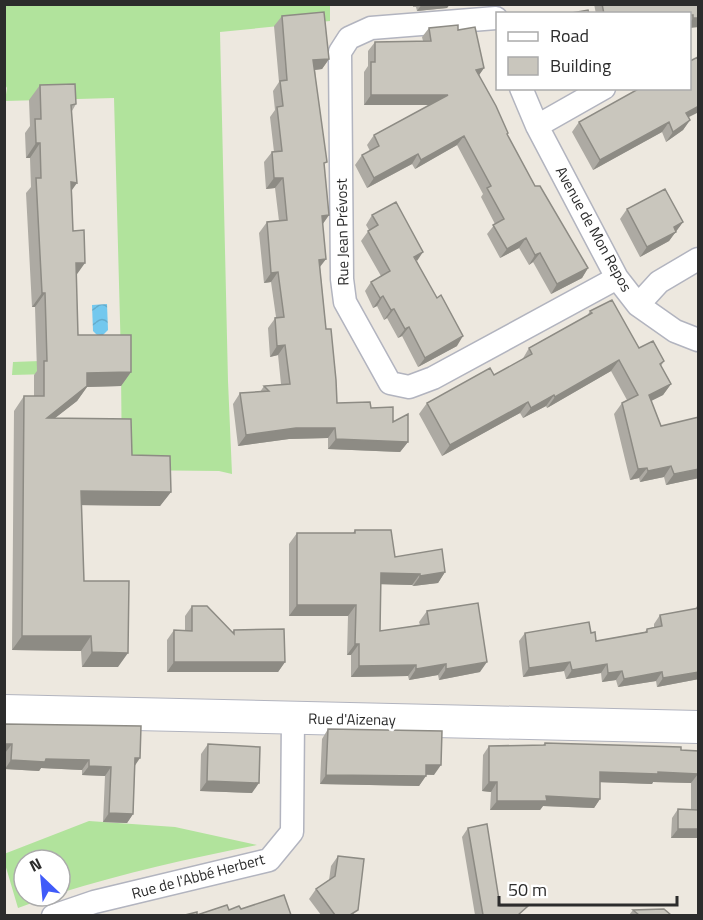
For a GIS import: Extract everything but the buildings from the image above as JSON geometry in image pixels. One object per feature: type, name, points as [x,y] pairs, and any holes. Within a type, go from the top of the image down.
[{"type":"main road","name":"Rue d'Aizenay","points":[[4,711],[699,727]]},
{"type":"street","name":"Rue Jean Prévost","points":[[496,16],[371,28],[349,38],[340,52],[342,279],[345,302],[390,383],[409,387],[433,378],[617,278]]},
{"type":"street","name":"Avenue de Mon Repos","points":[[522,90],[537,126],[617,278],[638,306],[675,331],[699,340]]},
{"type":"street","points":[[537,126],[600,90]]},
{"type":"street","points":[[638,306],[659,282],[699,259]]},
{"type":"street","name":"Rue de l'Abbé Herbert","points":[[53,915],[94,902],[269,860],[292,832],[293,718]]},
{"type":"green space","points":[[4,5],[330,5],[330,21],[220,32],[232,474],[219,471],[122,470],[121,372],[12,375],[13,362],[121,358],[114,98],[5,101],[7,88],[4,83]]},
{"type":"green space","points":[[89,821],[175,827],[257,845],[158,866],[72,890],[72,848],[19,848]]},
{"type":"green space","points":[[12,851],[12,888],[5,864],[4,854]]},
{"type":"water","points":[[107,304],[108,330],[98,336],[93,331],[92,305]]}]
